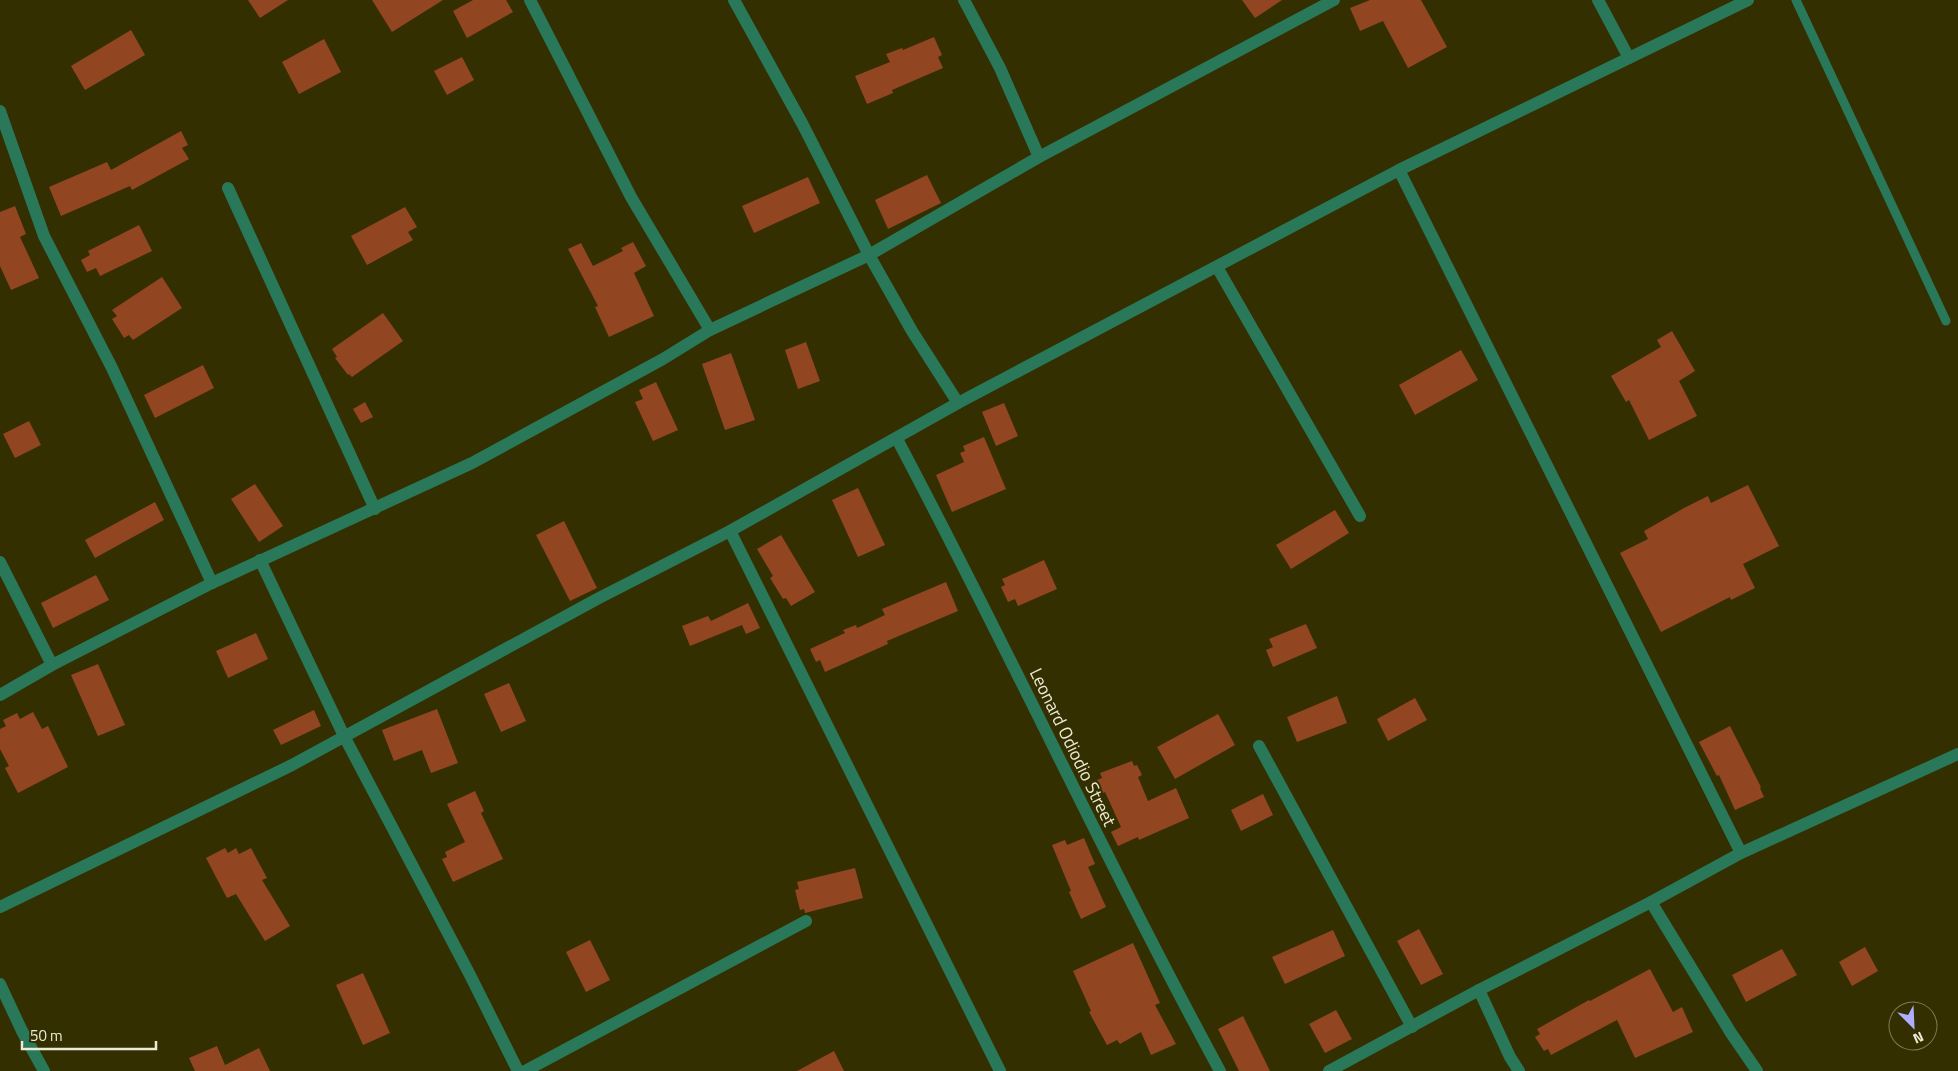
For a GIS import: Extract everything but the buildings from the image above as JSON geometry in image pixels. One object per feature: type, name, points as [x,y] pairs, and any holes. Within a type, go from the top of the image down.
[{"type":"street","points":[[530,0],[631,198],[710,330]]},
{"type":"street","points":[[734,0],[803,125],[869,255],[912,331],[958,404]]},
{"type":"street","points":[[964,0],[1000,68],[1039,157]]},
{"type":"street","points":[[0,696],[52,666],[212,583],[472,463],[663,359],[710,330],[869,255],[1039,157],[1334,0]]},
{"type":"street","points":[[1598,0],[1629,58]]},
{"type":"street","points":[[0,907],[292,765],[599,598],[730,531],[958,404],[1399,170],[1748,0]]},
{"type":"street","points":[[0,111],[44,236],[112,368],[212,583]]},
{"type":"street","points":[[1399,170],[1742,853]]},
{"type":"street","points":[[228,188],[375,509]]},
{"type":"street","points":[[1217,267],[1360,516]]},
{"type":"street","name":"Leonard Odiodio Street","points":[[897,438],[962,561],[1075,792],[1220,1071]]},
{"type":"street","points":[[730,531],[1000,1071]]},
{"type":"street","points":[[260,560],[344,736],[470,975],[518,1071]]},
{"type":"street","points":[[0,562],[52,666]]},
{"type":"street","points":[[1259,746],[1412,1026]]},
{"type":"street","points":[[1329,1071],[1479,990],[1742,853],[1958,754]]},
{"type":"street","points":[[1651,902],[1730,1033],[1756,1071]]},
{"type":"street","points":[[525,1071],[806,921]]},
{"type":"street","points":[[0,984],[22,1031],[44,1071]]},
{"type":"street","points":[[1479,990],[1510,1057],[1519,1071]]},
{"type":"lane","points":[[1796,0],[1946,321]]}]
